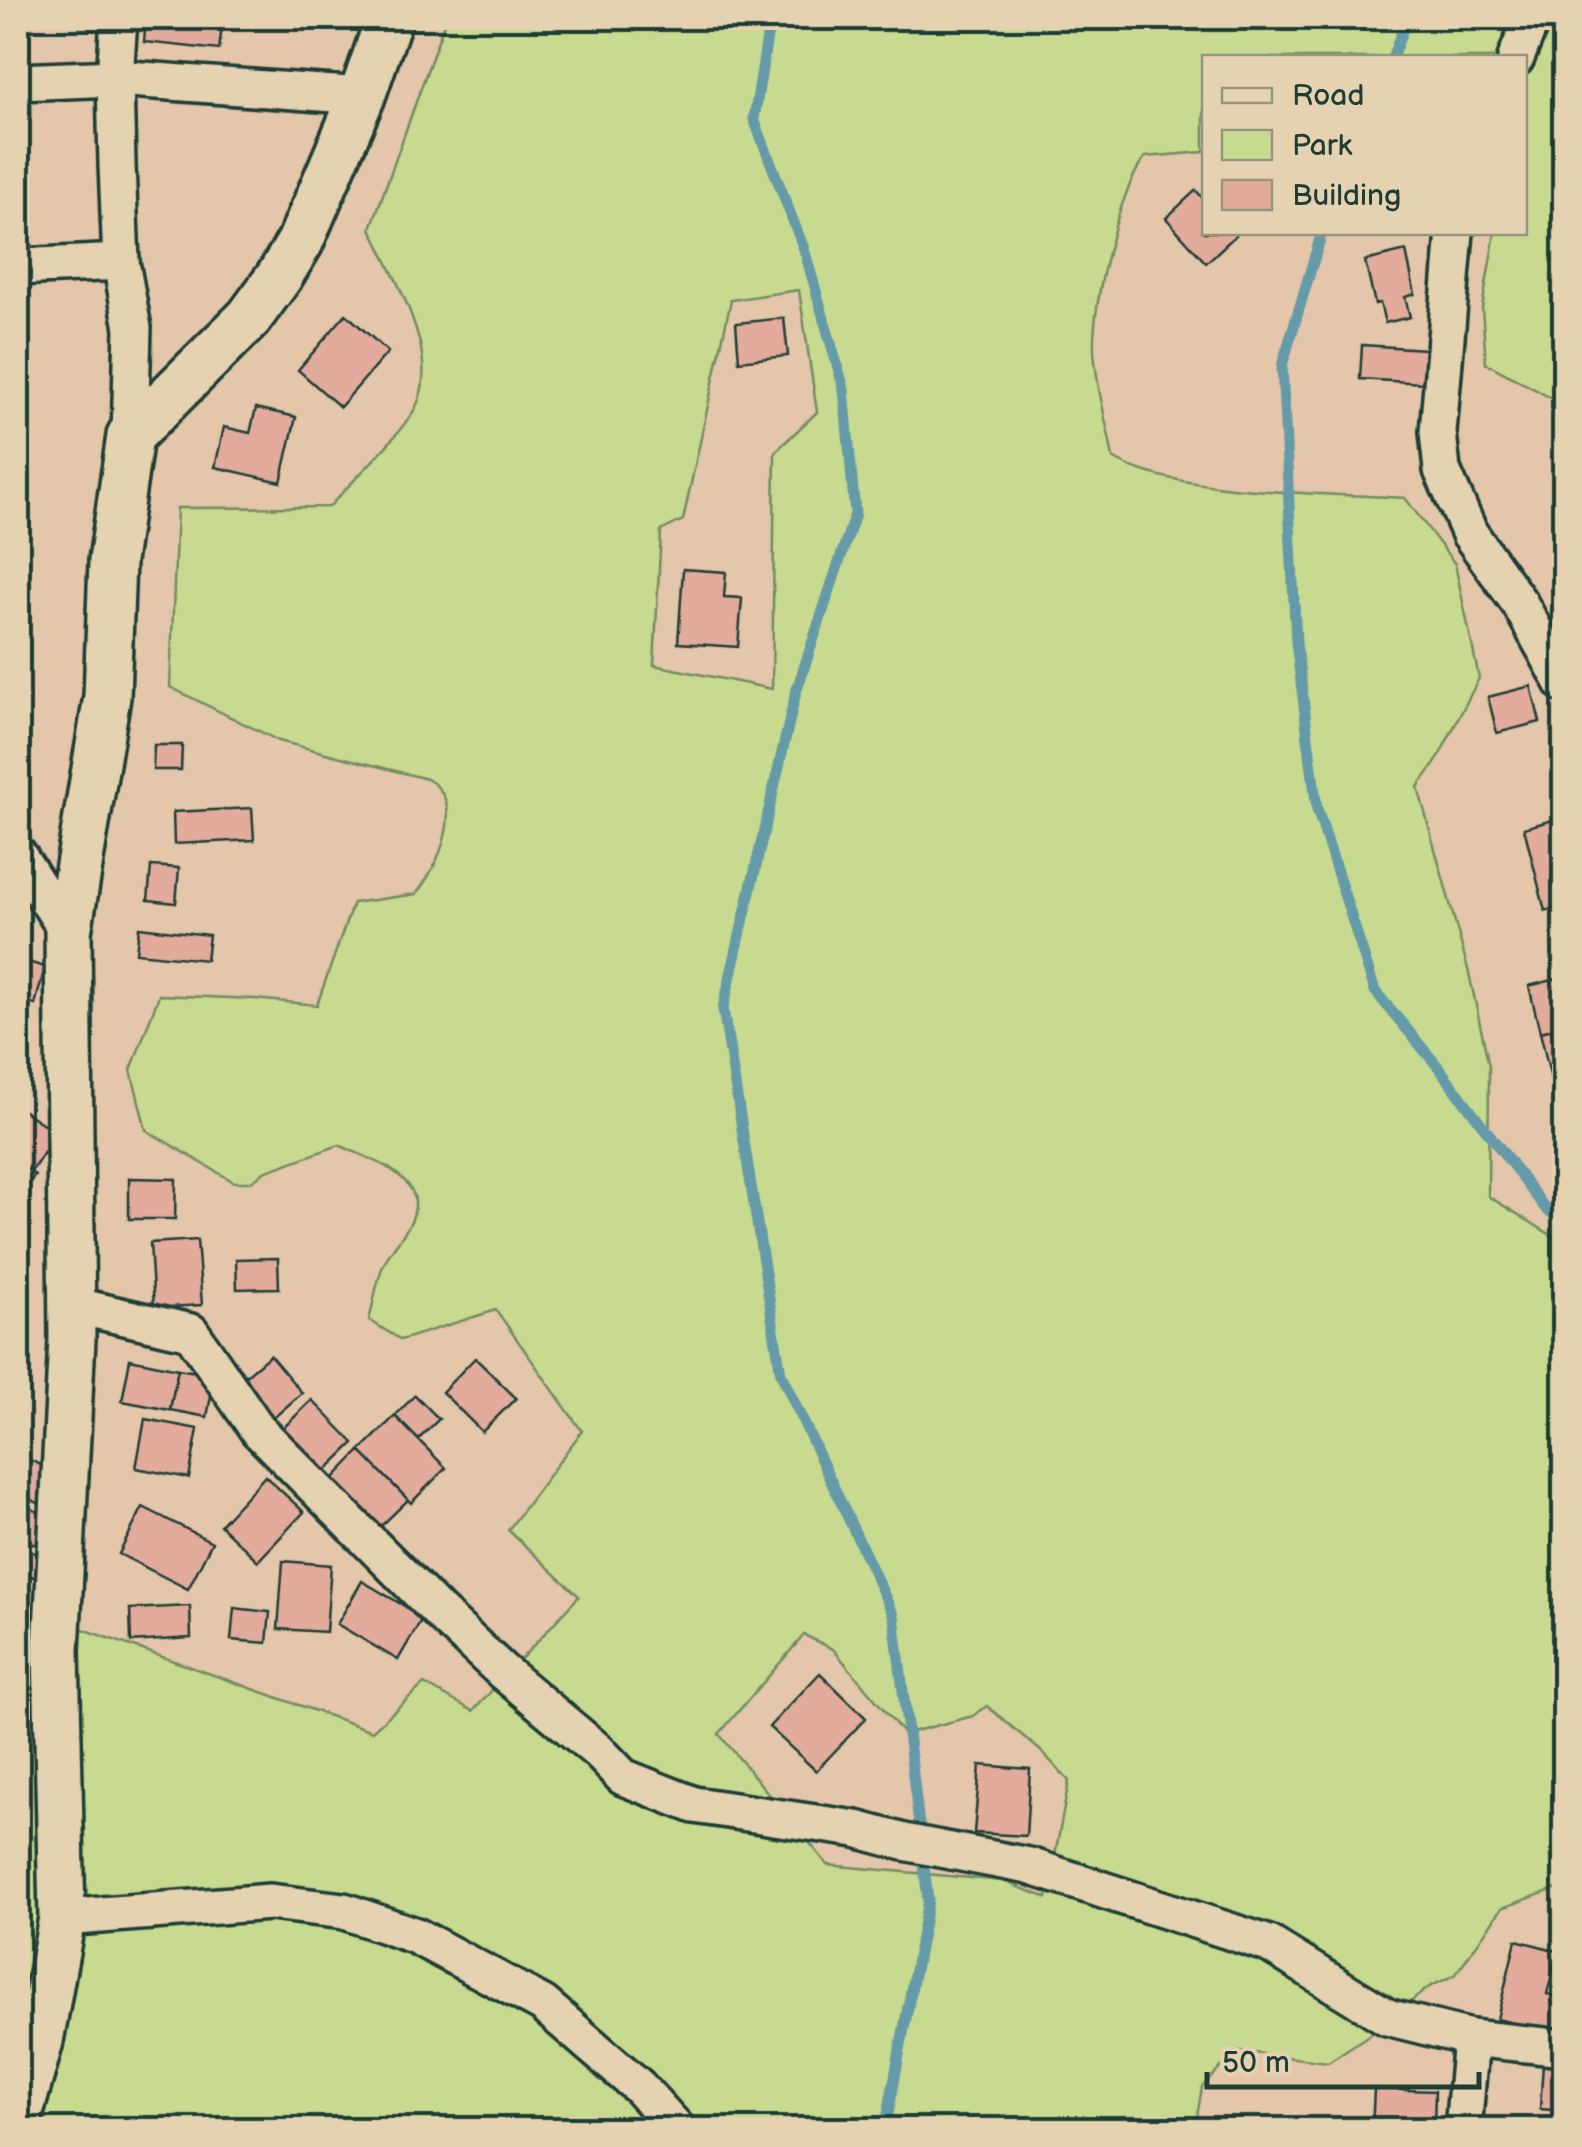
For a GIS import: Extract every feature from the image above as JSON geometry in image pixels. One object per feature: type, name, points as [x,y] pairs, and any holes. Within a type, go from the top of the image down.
[{"type":"street","points":[[18,2120],[40,2041],[62,1918],[56,1650],[72,1305],[68,932],[107,697],[112,561],[130,436],[133,328],[122,262],[116,78],[120,18]]},
{"type":"street","points":[[130,436],[249,318],[279,277],[300,242],[362,96],[389,18]]},
{"type":"street","points":[[1517,55],[1532,18]]},
{"type":"street","points":[[18,82],[116,78],[362,96]]},
{"type":"street","points":[[1456,235],[1438,432],[1442,470],[1470,534],[1520,604],[1564,684]]},
{"type":"street","points":[[18,267],[122,262]]},
{"type":"street","points":[[18,856],[68,932]]},
{"type":"street","points":[[72,1305],[191,1332],[258,1430],[439,1612],[623,1776],[694,1806],[856,1829],[1029,1866],[1268,1944],[1387,2017],[1470,2038],[1564,2048]]},
{"type":"street","points":[[62,1918],[270,1902],[344,1911],[416,1936],[542,2004],[640,2087],[678,2130]]},
{"type":"street","points":[[1464,2130],[1470,2038]]},
{"type":"green space","points":[[446,18],[1564,18],[1564,405],[1486,363],[1482,308],[1495,235],[1527,235],[1527,55],[1202,55],[1202,152],[1145,157],[1116,222],[1097,306],[1095,364],[1113,458],[1140,470],[1212,486],[1405,498],[1455,564],[1479,678],[1436,762],[1418,787],[1469,973],[1489,1066],[1488,1196],[1564,1243],[1563,1886],[1502,1908],[1455,1975],[1429,1987],[1375,2031],[1328,2062],[1237,2051],[1202,2087],[1195,2129],[18,2130],[18,1606],[372,1731],[424,1684],[473,1711],[579,1596],[508,1530],[582,1431],[496,1310],[401,1340],[369,1320],[383,1266],[412,1219],[415,1204],[404,1180],[380,1163],[339,1145],[264,1172],[250,1182],[234,1182],[146,1130],[131,1070],[159,995],[317,1005],[353,903],[416,894],[440,851],[448,818],[446,802],[427,779],[279,741],[170,687],[177,508],[329,507],[402,427],[421,394],[420,346],[403,295],[371,228]],"holes":[[[799,290],[817,412],[775,452],[772,689],[654,665],[661,531],[683,520],[731,300]],[[804,1635],[833,1649],[904,1734],[973,1716],[987,1706],[1042,1752],[1069,1781],[1047,1898],[1003,1881],[828,1865],[719,1734]]]},
{"type":"building","points":[[146,18],[223,18],[219,50],[144,42]]},
{"type":"building","points":[[1196,190],[1202,198],[1202,235],[1236,235],[1206,263],[1166,218]]},
{"type":"building","points":[[1406,251],[1415,294],[1405,297],[1410,317],[1385,323],[1380,303],[1375,304],[1365,261]]},
{"type":"building","points":[[346,314],[388,352],[340,407],[298,370]]},
{"type":"building","points":[[784,318],[788,356],[739,361],[736,323]]},
{"type":"building","points":[[1362,345],[1425,349],[1423,383],[1360,379]]},
{"type":"building","points":[[256,408],[296,417],[281,482],[215,467],[224,427],[250,433]]},
{"type":"building","points":[[683,569],[726,572],[724,597],[742,598],[738,647],[678,643]]},
{"type":"building","points":[[1531,686],[1540,722],[1497,733],[1488,697]]},
{"type":"building","points":[[154,745],[182,745],[181,770],[153,770]]},
{"type":"building","points":[[252,808],[254,840],[174,844],[173,812]]},
{"type":"building","points":[[1564,817],[1564,905],[1545,911],[1524,828]]},
{"type":"building","points":[[151,866],[179,868],[176,903],[148,900]]},
{"type":"building","points":[[139,927],[209,935],[206,960],[136,953]]},
{"type":"building","points":[[18,959],[45,967],[35,1005],[18,1000]]},
{"type":"building","points":[[1564,977],[1564,1026],[1540,1032],[1529,986]]},
{"type":"building","points":[[1564,1026],[1564,1076],[1551,1079],[1540,1032]]},
{"type":"building","points":[[18,1107],[57,1133],[31,1172],[18,1163]]},
{"type":"building","points":[[1558,1134],[1564,1136],[1564,1177],[1549,1173]]},
{"type":"building","points":[[18,1163],[35,1175],[18,1200]]},
{"type":"building","points":[[129,1178],[176,1179],[175,1219],[129,1219]]},
{"type":"building","points":[[197,1240],[202,1305],[154,1308],[150,1243]]},
{"type":"building","points":[[278,1258],[279,1288],[237,1289],[236,1259]]},
{"type":"building","points":[[270,1355],[302,1393],[270,1421],[237,1383]]},
{"type":"building","points":[[475,1358],[516,1398],[482,1432],[442,1392]]},
{"type":"building","points":[[130,1359],[178,1369],[170,1410],[122,1401]]},
{"type":"building","points":[[178,1369],[215,1375],[207,1417],[170,1410]]},
{"type":"building","points":[[415,1395],[439,1419],[418,1440],[395,1416]]},
{"type":"building","points":[[312,1400],[354,1443],[322,1474],[280,1431]]},
{"type":"building","points":[[395,1416],[446,1468],[411,1503],[360,1451]]},
{"type":"building","points":[[145,1419],[198,1429],[189,1478],[136,1468]]},
{"type":"building","points":[[360,1451],[408,1500],[378,1529],[331,1481]]},
{"type":"building","points":[[18,1454],[57,1473],[42,1505],[18,1493]]},
{"type":"building","points":[[265,1476],[304,1512],[258,1561],[220,1525]]},
{"type":"building","points":[[18,1502],[54,1520],[40,1547],[18,1536]]},
{"type":"building","points":[[143,1507],[212,1542],[188,1589],[119,1554]]},
{"type":"building","points":[[26,1549],[54,1562],[45,1583],[18,1569]]},
{"type":"building","points":[[283,1561],[331,1565],[326,1632],[278,1629]]},
{"type":"building","points":[[362,1581],[423,1617],[398,1660],[337,1624]]},
{"type":"building","points":[[190,1606],[191,1638],[131,1642],[130,1609]]},
{"type":"building","points":[[234,1608],[270,1612],[267,1643],[231,1640]]},
{"type":"building","points":[[820,1673],[866,1718],[816,1771],[769,1727]]},
{"type":"building","points":[[980,1765],[1030,1769],[1026,1836],[974,1833]]},
{"type":"building","points":[[1516,1940],[1558,1951],[1547,1994],[1564,1998],[1561,2035],[1497,2019]]},
{"type":"building","points":[[1543,2063],[1564,2065],[1564,2111],[1540,2109]]},
{"type":"building","points":[[1374,2089],[1435,2091],[1434,2130],[1372,2130]]},
{"type":"waterway","points":[[770,18],[754,119],[804,249],[844,389],[855,514],[796,692],[723,1009],[781,1374],[894,1616],[928,1900],[885,2130]]},
{"type":"waterway","points":[[1393,55],[1407,18]]},
{"type":"waterway","points":[[1321,235],[1282,366],[1296,642],[1317,809],[1375,991],[1440,1069],[1545,1208],[1564,1222]]}]
